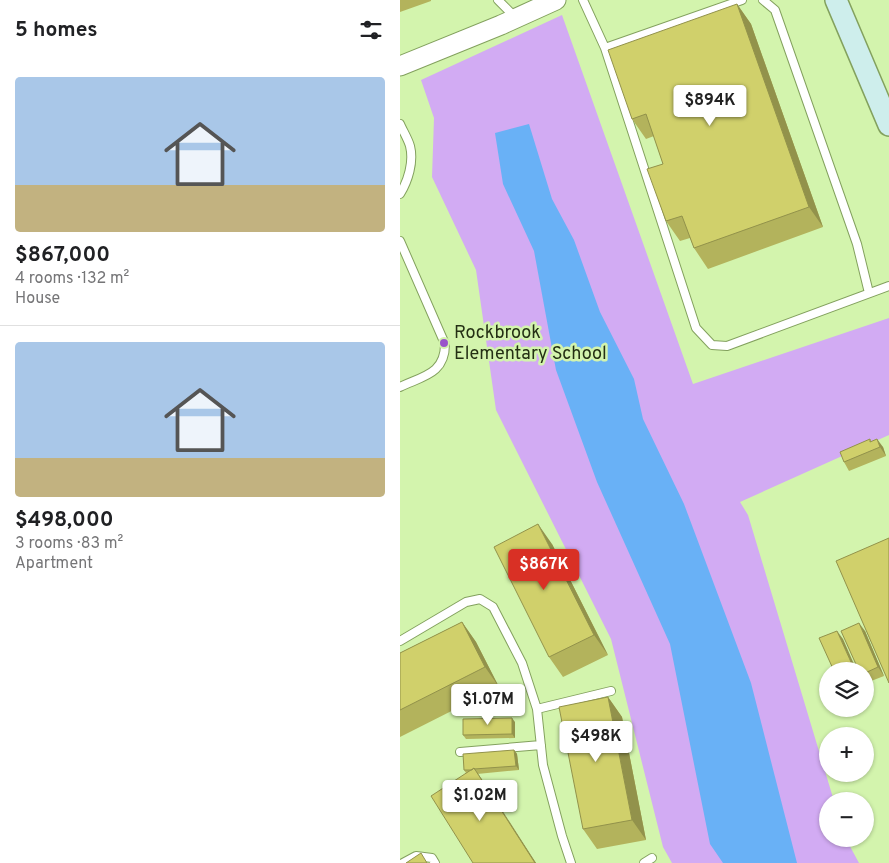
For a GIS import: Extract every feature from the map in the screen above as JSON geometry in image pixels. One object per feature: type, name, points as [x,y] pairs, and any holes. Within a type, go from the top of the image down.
[{"type":"main road","points":[[836,0],[889,125]]},
{"type":"street","points":[[400,66],[556,0]]},
{"type":"lane","points":[[498,0],[516,18]]},
{"type":"lane","points":[[583,0],[605,48],[696,328],[712,345],[727,346],[889,286]]},
{"type":"lane","points":[[605,48],[742,0]]},
{"type":"lane","points":[[763,0],[775,10],[857,244],[869,294]]},
{"type":"lane","points":[[400,124],[410,146],[411,164],[400,194]]},
{"type":"lane","points":[[400,241],[445,344],[445,355],[441,364],[432,372],[400,387]]},
{"type":"lane","points":[[400,641],[466,602],[480,599],[493,608],[522,663],[537,708],[548,783],[562,836],[572,863]]},
{"type":"lane","points":[[537,708],[611,691]]},
{"type":"lane","points":[[460,752],[541,745]]},
{"type":"lane","points":[[403,863],[416,856],[432,858],[436,863]]},
{"type":"lane","points":[[644,863],[652,858]]},
{"type":"shaded area","points":[[562,15],[693,384],[889,318],[889,435],[740,502],[748,515],[819,751],[819,782],[828,782],[831,792],[819,792],[819,847],[850,847],[859,863],[672,863],[663,847],[611,639],[496,410],[476,270],[432,177],[434,118],[421,80]]},
{"type":"water","points":[[529,124],[552,199],[574,240],[600,312],[634,379],[643,419],[684,504],[751,683],[797,863],[723,863],[710,844],[670,644],[597,482],[556,370],[534,251],[503,184],[495,133]]},
{"type":"building","points":[[737,4],[809,207],[694,248],[682,216],[666,221],[647,169],[663,164],[646,114],[632,119],[608,50]]},
{"type":"building","points":[[870,439],[870,442],[877,439],[880,447],[844,462],[840,452]]},
{"type":"building","points":[[538,524],[594,635],[549,657],[494,547]]},
{"type":"building","points":[[889,538],[889,683],[836,561]]},
{"type":"building","points":[[462,622],[485,667],[400,710],[400,653]]},
{"type":"building","points":[[859,623],[878,667],[874,669],[874,662],[855,662],[841,631]]},
{"type":"building","points":[[837,631],[851,662],[830,662],[819,638]]},
{"type":"building","points":[[608,697],[632,820],[583,829],[559,707]]},
{"type":"building","points":[[512,718],[512,734],[463,735],[463,719]]},
{"type":"building","points":[[514,750],[516,766],[464,770],[463,754]]},
{"type":"building","points":[[474,768],[535,863],[473,863],[431,796]]},
{"type":"building","points":[[421,853],[427,863],[406,863]]},
{"type":"place","name":"Rockbrook Elementary School","points":[[444,343]]}]
